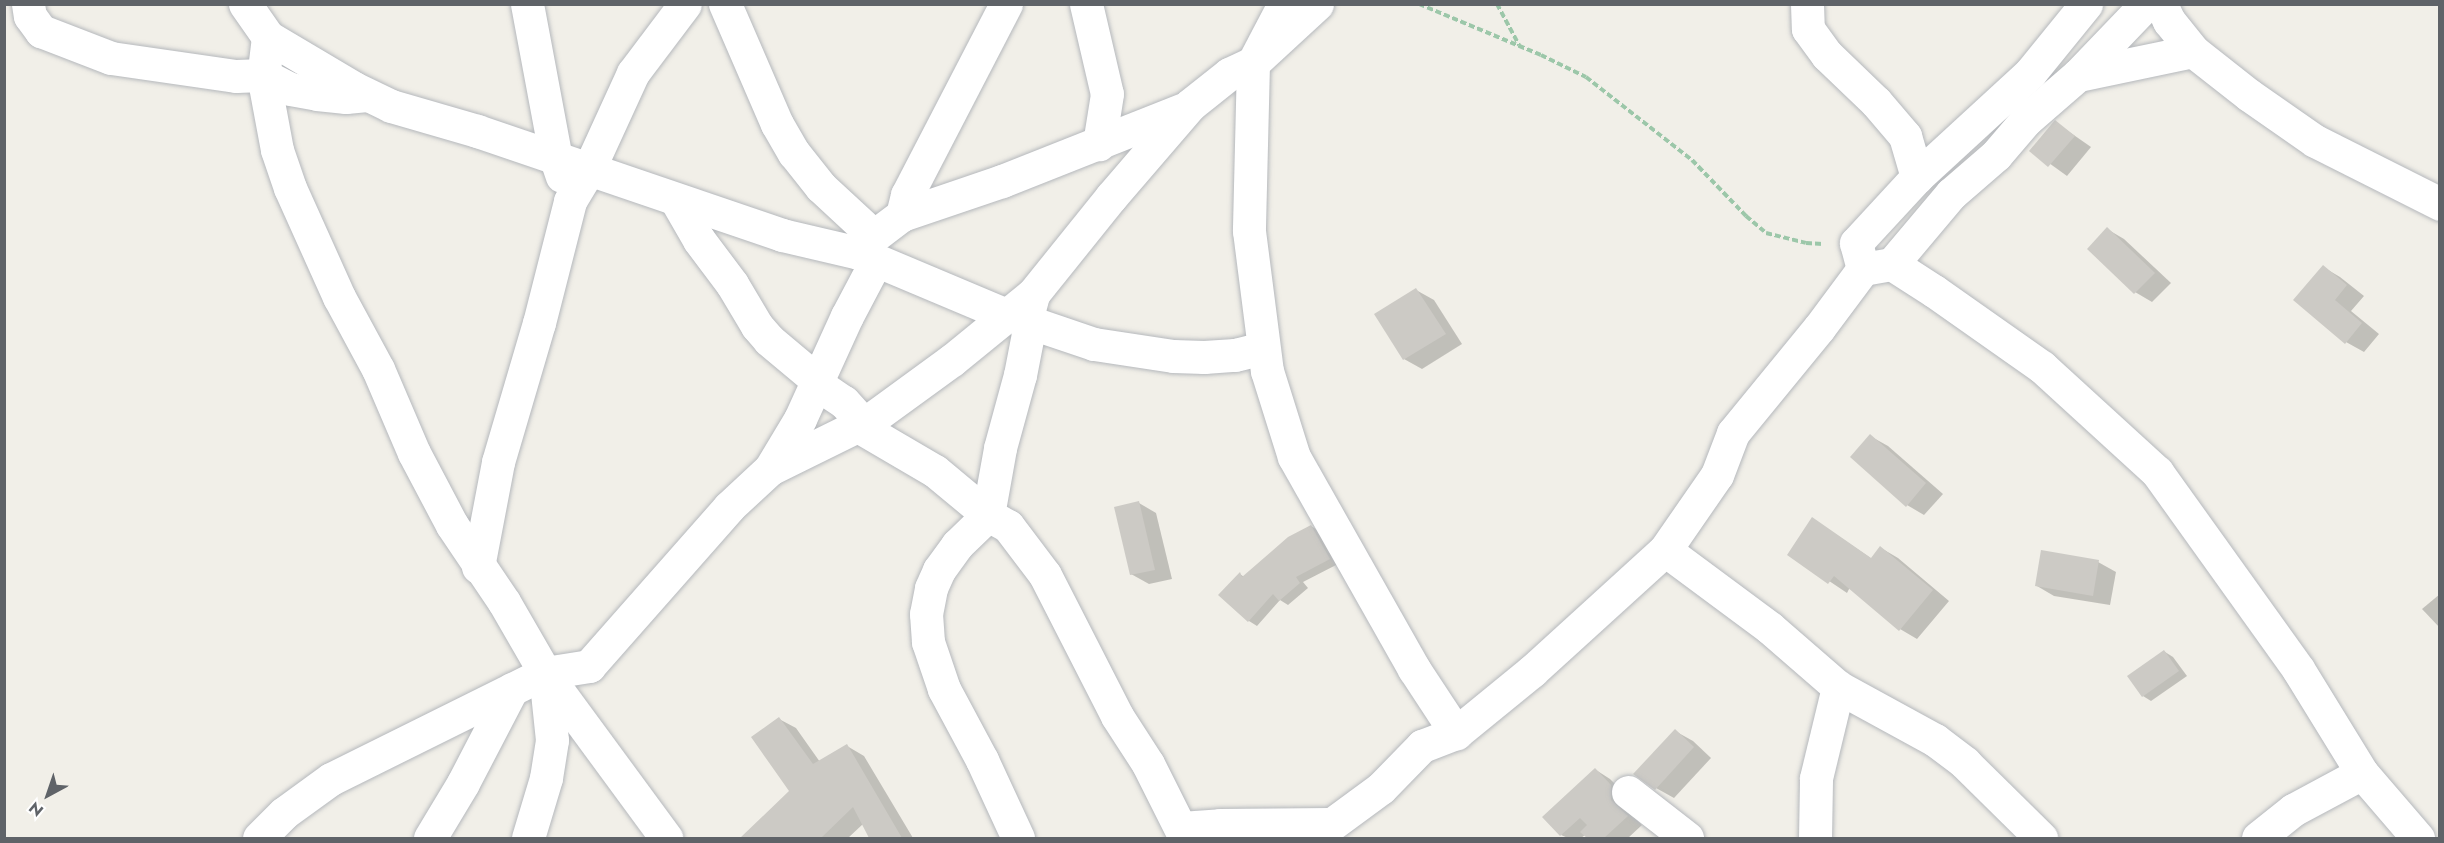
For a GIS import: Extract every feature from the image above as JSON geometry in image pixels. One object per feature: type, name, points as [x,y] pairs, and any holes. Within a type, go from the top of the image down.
[{"type":"street","points":[[28,4],[30,16],[40,31],[111,58],[236,76],[263,75],[290,89],[346,97],[372,94]]},
{"type":"street","points":[[245,4],[268,37],[354,88],[372,94],[391,106],[477,131],[782,235],[870,250],[1023,310],[1094,344],[1173,356],[1204,357],[1263,348]]},
{"type":"street","points":[[527,4],[556,159],[570,201]]},
{"type":"street","points":[[478,567],[498,462],[539,323],[570,201],[589,169],[633,73],[685,4]]},
{"type":"street","points":[[725,4],[777,124],[794,153],[870,250]]},
{"type":"street","points":[[770,469],[818,383],[847,316],[870,250],[902,215],[907,195],[1006,4]]},
{"type":"street","points":[[1086,4],[1107,94],[1099,144]]},
{"type":"street","points":[[1284,4],[1253,63],[1249,231],[1267,371],[1294,457],[1414,669],[1456,733]]},
{"type":"street","points":[[259,838],[284,813],[331,779],[545,673],[588,666],[729,507],[770,469],[860,424],[1023,310],[1111,197],[1190,105],[1229,74],[1253,63],[1317,4]]},
{"type":"street","points":[[1807,4],[1808,29],[1827,55],[1876,102],[1905,136],[1917,177]]},
{"type":"street","points":[[676,200],[699,240],[732,284],[757,326],[769,340],[818,383],[844,402],[860,424],[935,471],[988,515],[1008,526],[1045,575],[1116,716],[1148,764],[1183,833],[1220,825],[1321,831],[1381,788],[1422,746],[1456,733],[1532,670],[1665,550],[1717,476],[1733,433],[1819,328],[1870,259],[1917,177],[2030,73],[2086,4]]},
{"type":"street","points":[[1870,259],[1996,155],[2026,120],[2078,75],[2146,4]]},
{"type":"street","points":[[2161,4],[2169,21],[2193,51],[2315,141],[2439,204]]},
{"type":"street","points":[[268,37],[263,75],[277,150],[307,228],[339,297],[378,369],[414,453],[452,525],[478,567],[504,602],[545,673],[666,838]]},
{"type":"street","points":[[2078,75],[2193,51]]},
{"type":"street","points":[[902,215],[1002,181],[1099,144],[1190,105]]},
{"type":"street","points":[[1870,259],[1934,291],[2042,367],[2157,472],[2298,669],[2362,773],[2418,838]]},
{"type":"street","points":[[1018,838],[982,760],[944,689],[928,642],[926,614],[931,588],[939,570],[957,545],[988,515],[1000,448],[1028,334],[1023,310]]},
{"type":"street","points":[[1665,550],[1770,628],[1838,687],[1935,740],[1965,763],[2041,838]]},
{"type":"street","points":[[528,838],[543,788],[552,740],[545,673]]},
{"type":"street","points":[[1815,838],[1816,778],[1838,687]]},
{"type":"street","points":[[430,838],[463,783],[512,689]]},
{"type":"street","points":[[2258,838],[2293,810],[2362,773]]},
{"type":"street","points":[[1628,792],[1687,838]]},
{"type":"path","points":[[1419,4],[1586,77],[1692,160],[1766,233],[1870,259]]},
{"type":"path","points":[[1497,4],[1519,46]]},
{"type":"building","points":[[2055,120],[2075,136],[2048,167],[2029,151]]},
{"type":"building","points":[[2107,227],[2155,273],[2134,294],[2087,249]]},
{"type":"building","points":[[2323,265],[2347,285],[2335,300],[2362,323],[2345,344],[2293,300]]},
{"type":"building","points":[[1416,288],[1446,334],[1403,360],[1374,314]]},
{"type":"building","points":[[1870,434],[1926,483],[1906,507],[1850,457]]},
{"type":"building","points":[[1139,501],[1155,570],[1130,575],[1114,507]]},
{"type":"building","points":[[1812,517],[1871,558],[1880,546],[1933,590],[1899,631],[1834,576],[1828,584],[1787,555]]},
{"type":"building","points":[[1311,525],[1330,559],[1296,577],[1300,583],[1279,601],[1273,594],[1248,622],[1218,595],[1240,572],[1242,577],[1288,537]]},
{"type":"building","points":[[2041,550],[2099,560],[2093,596],[2035,586]]},
{"type":"building","points":[[2164,650],[2179,671],[2142,697],[2127,676]]},
{"type":"building","points":[[779,717],[813,764],[847,744],[902,838],[869,838],[853,807],[821,838],[740,838],[789,791],[751,737]]},
{"type":"building","points":[[1675,729],[1694,747],[1655,790],[1633,774]]},
{"type":"building","points":[[1595,768],[1611,785],[1611,800],[1628,816],[1604,838],[1587,838],[1580,832],[1587,825],[1580,818],[1560,836],[1542,817]]}]
